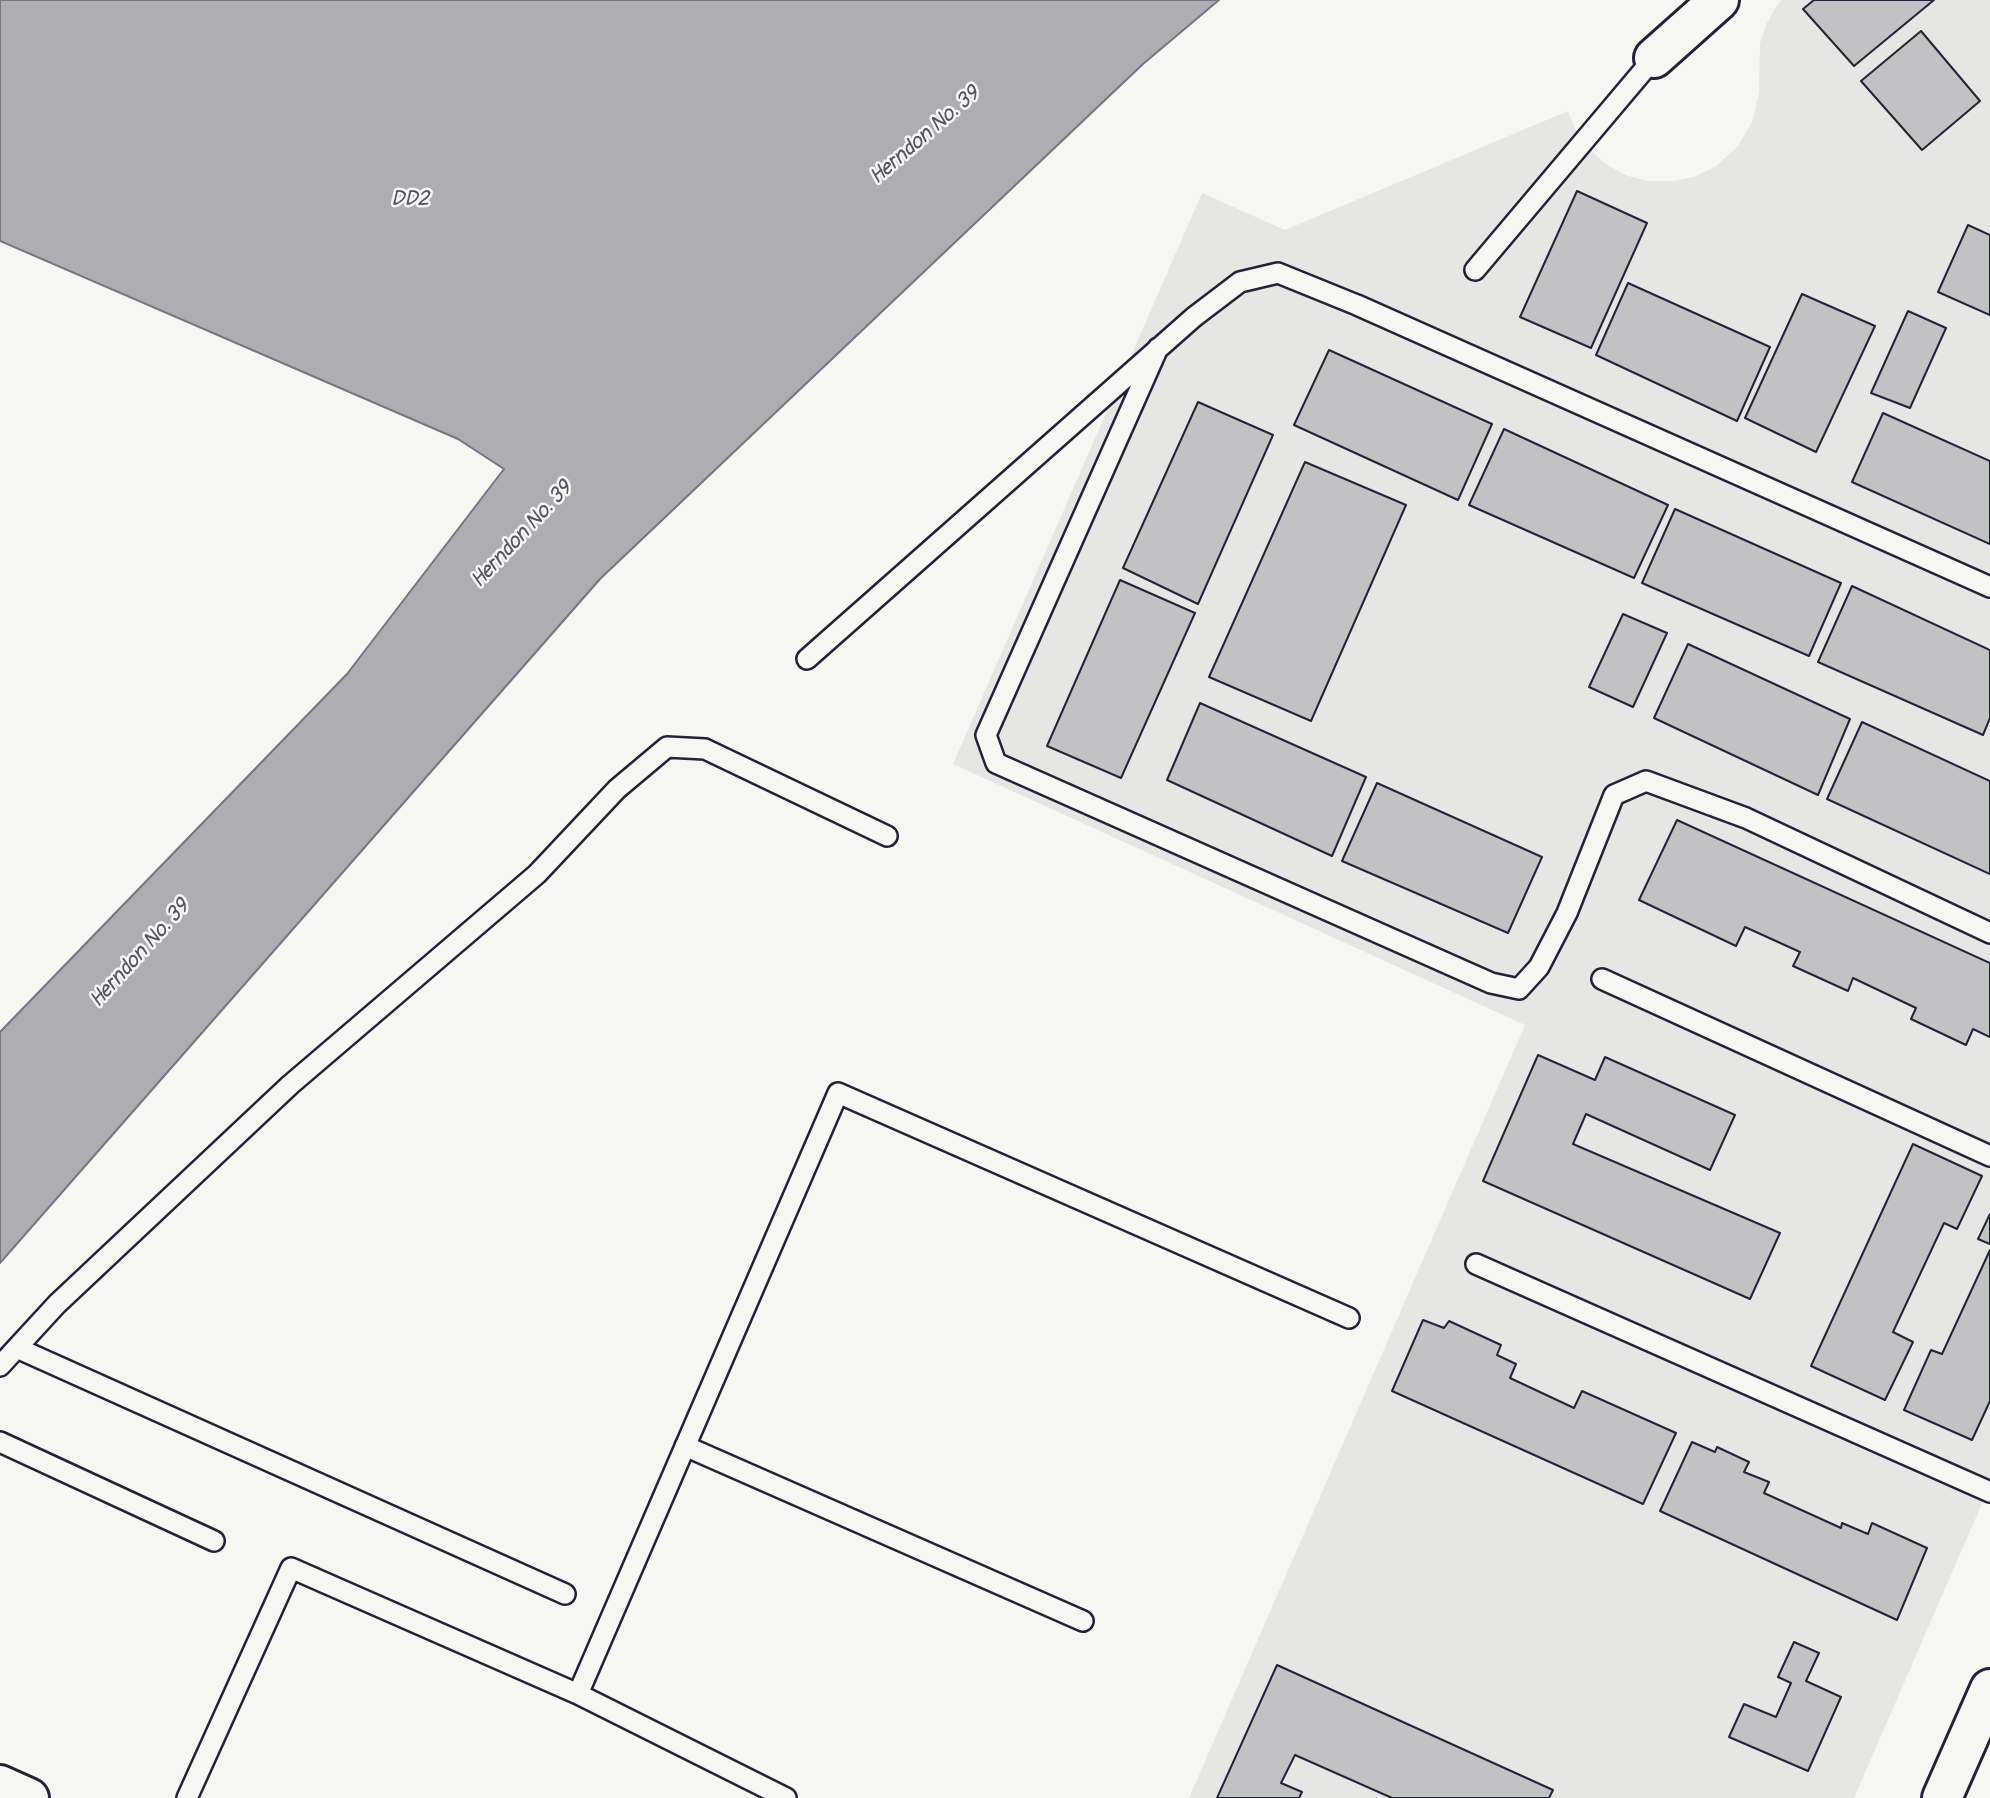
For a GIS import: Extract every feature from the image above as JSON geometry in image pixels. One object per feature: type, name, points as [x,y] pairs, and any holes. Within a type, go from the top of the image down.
[{"type":"street","points":[[1654,58],[1718,0]]},
{"type":"street","points":[[1942,1798],[1990,1689]]},
{"type":"street","points":[[0,1785],[29,1798]]},
{"type":"lane","points":[[1475,270],[1654,58]]},
{"type":"lane","points":[[807,660],[1158,348],[1240,282],[1278,273],[1357,305],[1990,587]]},
{"type":"lane","points":[[1158,348],[986,735],[996,763],[1492,983],[1519,989],[1539,967],[1567,913],[1614,795],[1646,781],[1746,818],[1990,933]]},
{"type":"lane","points":[[0,1366],[57,1304],[290,1085],[537,874],[617,789],[667,747],[705,749],[887,836]]},
{"type":"lane","points":[[1602,979],[1990,1156]]},
{"type":"lane","points":[[578,1694],[838,1093],[1349,1318]]},
{"type":"lane","points":[[1476,1264],[1990,1492]]},
{"type":"lane","points":[[17,1348],[565,1594]]},
{"type":"lane","points":[[0,1442],[214,1541]]},
{"type":"lane","points":[[685,1446],[1083,1621]]},
{"type":"lane","points":[[187,1798],[291,1568],[578,1694],[788,1797]]},
{"type":"shaded area","points":[[1782,0],[1990,0],[1990,1485],[1854,1798],[1189,1798],[1525,1025],[953,764],[1202,193],[1285,230],[1568,111],[1577,133],[1590,150],[1607,165],[1628,176],[1649,181],[1673,181],[1694,177],[1715,167],[1738,146],[1753,120],[1759,92],[1760,43],[1766,25]]},
{"type":"water","points":[[0,0],[1219,0],[1143,64],[600,579],[0,1263],[0,1032],[347,674],[504,469],[458,439],[0,241]]},
{"type":"building","points":[[1814,0],[1934,0],[1854,66],[1803,9]]},
{"type":"building","points":[[1921,31],[1980,101],[1922,150],[1861,81]]},
{"type":"building","points":[[1577,191],[1647,223],[1591,348],[1520,317]]},
{"type":"building","points":[[1968,225],[1990,235],[1990,315],[1938,292]]},
{"type":"building","points":[[1628,283],[1770,347],[1737,421],[1596,355]]},
{"type":"building","points":[[1802,294],[1875,326],[1816,452],[1745,418]]},
{"type":"building","points":[[1908,311],[1946,328],[1910,408],[1871,393]]},
{"type":"building","points":[[1329,350],[1492,424],[1458,500],[1294,425]]},
{"type":"building","points":[[1198,402],[1273,435],[1198,604],[1123,568]]},
{"type":"building","points":[[1883,413],[1990,461],[1990,544],[1852,482]]},
{"type":"building","points":[[1504,429],[1668,505],[1634,578],[1469,505]]},
{"type":"building","points":[[1305,462],[1406,505],[1311,721],[1209,677]]},
{"type":"building","points":[[1675,509],[1841,583],[1809,656],[1642,583]]},
{"type":"building","points":[[1120,580],[1195,613],[1121,778],[1047,746]]},
{"type":"building","points":[[1852,586],[1990,650],[1990,718],[1983,735],[1818,662]]},
{"type":"building","points":[[1623,614],[1667,633],[1633,707],[1589,687]]},
{"type":"building","points":[[1688,644],[1850,719],[1818,795],[1654,718]]},
{"type":"building","points":[[1200,703],[1366,777],[1332,856],[1167,780]]},
{"type":"building","points":[[1862,722],[1990,781],[1990,874],[1827,799]]},
{"type":"building","points":[[1377,783],[1542,857],[1508,933],[1342,861]]},
{"type":"building","points":[[1677,820],[1990,963],[1990,1037],[1973,1029],[1966,1045],[1911,1019],[1916,1008],[1853,978],[1848,991],[1793,966],[1800,952],[1745,927],[1736,946],[1639,900]]},
{"type":"building","points":[[1538,1055],[1595,1080],[1605,1057],[1735,1115],[1710,1170],[1586,1114],[1573,1144],[1780,1233],[1750,1299],[1483,1181]]},
{"type":"building","points":[[1913,1144],[1982,1176],[1957,1229],[1944,1223],[1893,1332],[1913,1342],[1885,1400],[1811,1366]]},
{"type":"building","points":[[1990,1214],[1990,1244],[1978,1239]]},
{"type":"building","points":[[1990,1250],[1990,1401],[1972,1440],[1904,1410],[1931,1350],[1942,1354]]},
{"type":"building","points":[[1423,1320],[1444,1328],[1449,1321],[1501,1345],[1497,1355],[1516,1364],[1510,1378],[1574,1408],[1582,1391],[1676,1433],[1643,1504],[1392,1391]]},
{"type":"building","points":[[1692,1442],[1715,1452],[1717,1447],[1749,1462],[1744,1472],[1769,1482],[1764,1493],[1841,1528],[1842,1523],[1868,1534],[1872,1523],[1927,1548],[1897,1620],[1660,1511]]},
{"type":"building","points":[[1794,1642],[1819,1653],[1806,1681],[1841,1697],[1808,1771],[1729,1737],[1744,1704],[1776,1717],[1791,1683],[1778,1677]]},
{"type":"building","points":[[1277,1665],[1553,1790],[1549,1798],[1392,1798],[1295,1755],[1281,1783],[1302,1792],[1299,1798],[1217,1798]]},
{"type":"water label","name":"Herndon No. 39","points":[[925,136]]},
{"type":"water label","name":"DD2","points":[[410,200]]},
{"type":"water label","name":"Herndon No. 39","points":[[522,535]]},
{"type":"water label","name":"Herndon No. 39","points":[[140,954]]}]
